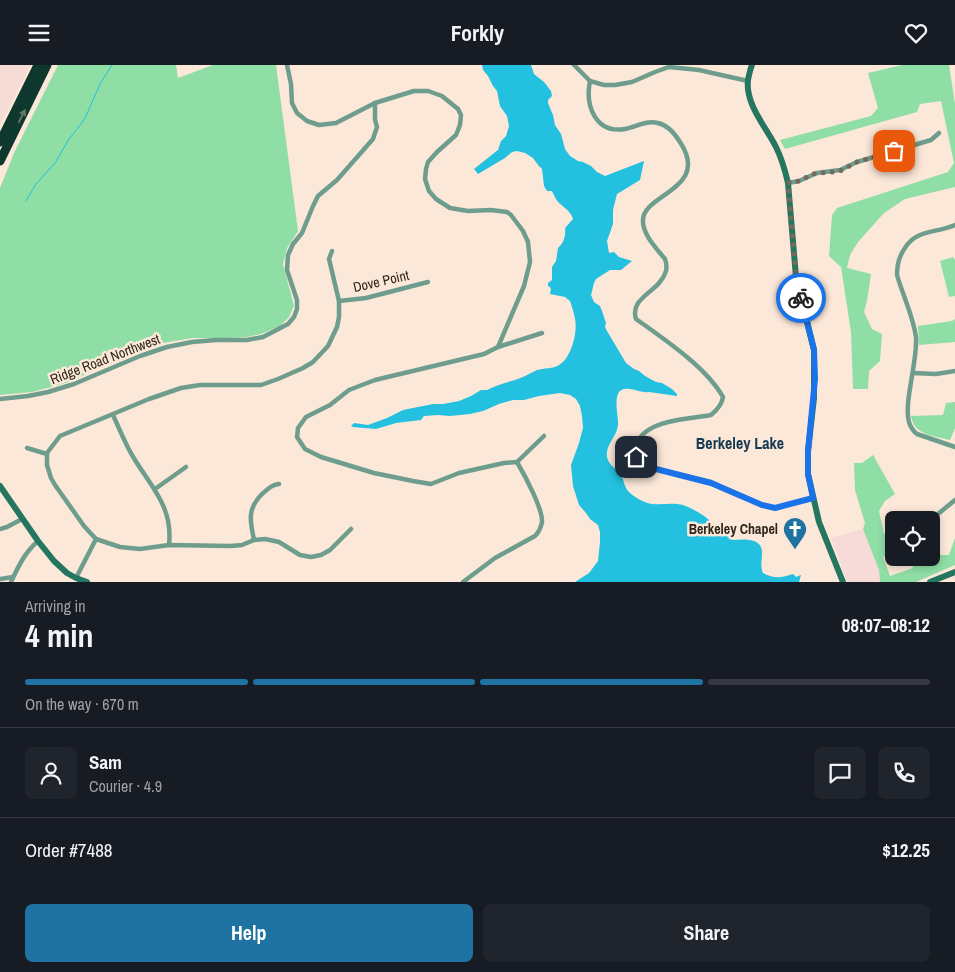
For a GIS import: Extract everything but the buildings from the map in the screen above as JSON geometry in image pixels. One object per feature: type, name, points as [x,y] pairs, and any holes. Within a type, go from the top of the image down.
[{"type":"highway","points":[[0,142],[38,65]]},
{"type":"highway","points":[[0,161],[47,65]]},
{"type":"street","points":[[287,65],[292,103],[297,113],[307,121],[319,125],[336,123],[375,103],[414,91],[428,91],[442,96],[458,109],[461,115],[456,135],[428,162],[425,179],[429,191],[436,199],[450,208],[468,211],[491,210],[506,212],[524,231],[528,243],[530,262],[524,286],[498,347]]},
{"type":"street","points":[[574,65],[590,81],[604,85],[632,82],[669,67],[699,70],[748,81]]},
{"type":"street","points":[[752,65],[748,81],[748,91],[760,121],[782,157],[785,169],[788,183],[796,277],[814,350],[815,379],[808,451],[808,474],[819,522],[843,582]]},
{"type":"street","points":[[590,81],[588,89],[589,103],[594,117],[602,125],[612,130],[625,129],[648,122],[657,122],[667,126],[681,143],[687,155],[688,168],[684,178],[644,212],[642,221],[644,227],[665,259],[667,268],[664,278],[638,302],[634,313],[636,319],[692,362],[718,388],[723,397],[716,411],[711,415],[658,424],[644,434],[637,443],[636,457],[646,466],[711,483],[762,505],[775,508],[813,498]]},
{"type":"street","name":"Ridge Road Northwest","points":[[0,399],[48,393],[167,347],[200,341],[247,340],[263,337],[288,324],[294,317],[297,309],[297,300],[287,270],[288,255],[293,244],[302,233],[318,196],[337,179],[373,139],[376,127],[375,103]]},
{"type":"street","points":[[788,183],[799,181],[813,174],[840,171],[857,162],[931,140],[939,133]]},
{"type":"street","points":[[955,225],[916,236],[908,243],[900,257],[897,268],[897,275],[911,315],[916,338],[916,351],[907,415],[910,425],[912,430],[922,437],[955,447]]},
{"type":"street","points":[[332,251],[329,259],[339,301],[339,317],[334,335],[328,346],[321,355],[308,365],[261,385],[210,385],[181,389],[164,393],[130,406],[113,415],[60,436],[47,454],[47,465],[51,478],[84,526],[96,539],[129,549],[169,545],[242,545],[254,540],[265,539],[279,542],[300,555],[311,557],[321,555],[330,550],[351,529]]},
{"type":"street","name":"Dove Point","points":[[339,301],[366,298],[428,281]]},
{"type":"street","points":[[542,333],[498,347],[484,354],[375,380],[349,390],[330,405],[306,417],[298,428],[297,437],[305,449],[321,457],[383,475],[431,484],[459,473],[517,462],[544,437]]},
{"type":"street","points":[[913,373],[936,374],[955,371]]},
{"type":"street","points":[[113,415],[125,443],[155,489],[167,513],[169,545]]},
{"type":"street","points":[[27,448],[47,454]]},
{"type":"street","points":[[463,582],[495,558],[535,536],[541,527],[542,519],[539,509],[517,462]]},
{"type":"street","points":[[155,489],[186,467]]},
{"type":"street","points":[[254,540],[250,516],[255,502],[270,487],[279,484]]},
{"type":"street","points":[[0,486],[54,561],[75,580],[87,582]]},
{"type":"street","points":[[940,512],[955,500]]},
{"type":"street","points":[[0,529],[22,519]]},
{"type":"street","points":[[75,580],[96,539]]},
{"type":"street","points":[[11,582],[30,548],[38,541]]},
{"type":"street","points":[[930,582],[955,572]]},
{"type":"street","points":[[0,579],[14,577]]},
{"type":"shaded area","points":[[0,65],[31,65],[0,125]]},
{"type":"shaded area","points":[[863,529],[879,570],[880,582],[847,582],[831,538]]},
{"type":"green space","points":[[58,65],[176,65],[178,78],[213,65],[276,65],[298,231],[287,248],[283,264],[294,306],[289,317],[280,326],[261,334],[247,337],[193,338],[163,343],[112,360],[74,380],[59,385],[32,392],[0,395],[0,188],[14,153]]},
{"type":"green space","points":[[902,65],[949,65],[955,104],[955,187],[905,199],[884,213],[858,242],[850,255],[847,268],[871,274],[864,312],[872,329],[882,334],[880,361],[869,371],[868,389],[853,389],[851,332],[841,267],[829,256],[832,215],[837,208],[948,172],[954,163],[941,101],[920,104],[917,112],[785,149],[780,140],[871,116],[878,108],[868,73]]},
{"type":"green space","points":[[953,257],[955,260],[955,296],[949,297],[940,261]]},
{"type":"green space","points":[[955,319],[955,342],[919,345],[918,326]]},
{"type":"green space","points":[[955,402],[955,428],[950,440],[926,434],[920,431],[913,422],[911,416],[943,415],[946,403]]},
{"type":"green space","points":[[873,455],[895,494],[885,501],[879,511],[885,534],[885,556],[883,557],[890,576],[913,568],[912,566],[940,566],[940,555],[949,555],[955,538],[955,565],[916,582],[880,582],[879,570],[863,529],[865,523],[855,490],[854,463],[862,463]]},
{"type":"water","points":[[482,65],[531,65],[534,74],[551,91],[552,96],[548,103],[555,125],[561,134],[565,149],[570,156],[578,161],[591,166],[605,176],[644,161],[640,180],[617,194],[613,210],[613,224],[607,241],[609,253],[614,252],[619,257],[632,261],[621,270],[610,270],[596,279],[591,295],[594,302],[600,306],[606,323],[605,327],[626,363],[645,376],[672,389],[677,396],[630,389],[623,389],[619,392],[616,402],[618,425],[607,453],[609,463],[621,475],[627,490],[637,498],[650,504],[683,505],[705,516],[717,530],[733,540],[756,542],[761,548],[763,573],[778,577],[793,574],[796,577],[801,575],[799,582],[575,582],[589,573],[598,561],[600,532],[598,525],[590,519],[579,505],[573,486],[571,465],[583,428],[580,406],[576,399],[570,395],[560,393],[524,400],[513,400],[470,414],[424,416],[421,420],[396,423],[376,429],[351,426],[354,423],[368,425],[403,410],[459,401],[481,390],[487,390],[537,370],[557,366],[567,357],[573,344],[576,324],[570,301],[565,297],[550,294],[551,288],[548,286],[548,283],[552,280],[552,267],[556,261],[558,248],[564,239],[565,228],[573,219],[571,214],[558,202],[552,191],[547,191],[544,186],[542,169],[533,158],[525,153],[512,152],[478,174],[474,169],[498,150],[509,126],[507,116],[500,106],[497,91],[483,70]]},
{"type":"waterway","points":[[26,201],[36,184],[55,163],[69,139],[81,124],[100,84],[112,65]]},
{"type":"way so far","points":[[801,298],[796,277],[788,183],[799,181],[817,173],[840,171],[853,163],[894,151]]},
{"type":"place","name":"Berkeley Chapel","points":[[795,550]]},
{"type":"district","name":"Berkeley Lake","points":[[740,443]]},
{"type":"route","points":[[636,457],[646,466],[711,483],[762,505],[775,508],[813,498],[808,474],[808,451],[814,398],[814,350],[801,298]]}]
